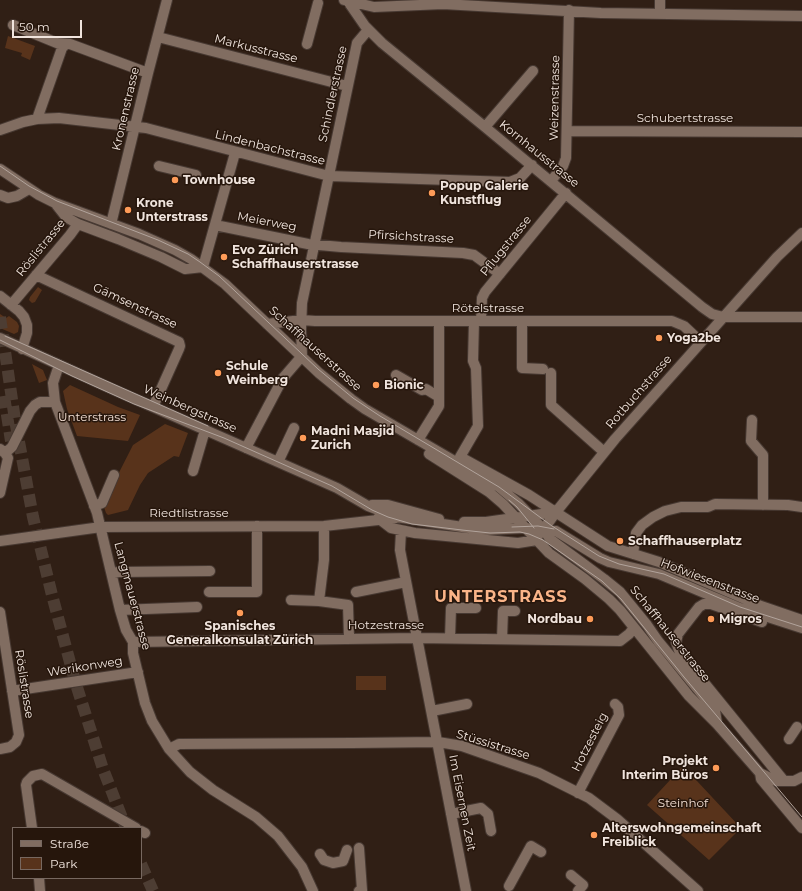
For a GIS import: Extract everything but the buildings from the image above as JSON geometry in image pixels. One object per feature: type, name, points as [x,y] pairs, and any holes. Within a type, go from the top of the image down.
[{"type":"street","name":"Kronenstrasse","points":[[112,224],[167,0]]},
{"type":"street","points":[[346,0],[374,7],[443,2],[660,14],[802,16]]},
{"type":"street","name":"Kornhausstrasse","points":[[346,0],[368,30],[382,43],[566,193],[702,307],[712,314],[723,317]]},
{"type":"street","points":[[660,0],[660,14]]},
{"type":"street","points":[[307,44],[318,3]]},
{"type":"street","name":"Weizenstrasse","points":[[551,181],[563,166],[566,158],[568,131],[569,10]]},
{"type":"street","points":[[13,24],[57,43],[65,45],[70,44],[148,73]]},
{"type":"street","name":"Schindlerstrasse","points":[[302,356],[302,303],[357,43],[368,30]]},
{"type":"street","name":"Markusstrasse","points":[[158,36],[236,58],[347,86]]},
{"type":"street","points":[[37,119],[62,48],[65,45]]},
{"type":"street","points":[[485,127],[533,71]]},
{"type":"street","name":"Lindenbachstrasse","points":[[0,130],[37,119],[59,118],[146,128],[235,153],[329,176],[510,182],[520,178],[532,165]]},
{"type":"street","name":"Schubertstrasse","points":[[568,131],[802,132]]},
{"type":"street","points":[[0,169],[29,189],[55,203],[66,217],[78,224],[118,238],[185,270],[203,267],[235,153]]},
{"type":"street","points":[[159,166],[196,175]]},
{"type":"street","points":[[0,196],[8,198],[17,196],[29,189]]},
{"type":"street","name":"Pflugstrasse","points":[[460,457],[478,426],[476,368],[474,362],[482,298],[566,193]]},
{"type":"street","name":"Schaffhauserstrasse","points":[[55,203],[112,224],[174,250],[203,267],[225,284],[336,387],[365,409],[499,487],[518,503],[544,530],[550,540],[620,592],[715,710],[717,724]]},
{"type":"street","name":"Röslistrasse","points":[[11,305],[70,236],[78,224]]},
{"type":"street","name":"Meierweg","points":[[215,225],[314,244]]},
{"type":"street","name":"Rotbuchstrasse","points":[[537,540],[556,512],[604,452],[777,256],[802,233]]},
{"type":"street","name":"Pfirsichstrasse","points":[[314,244],[341,247],[463,253],[474,255],[500,274]]},
{"type":"street","name":"Gämsenstrasse","points":[[36,275],[179,342],[179,349],[153,407]]},
{"type":"street","points":[[0,297],[24,317],[27,325],[27,333],[22,349]]},
{"type":"street","points":[[723,317],[802,317]]},
{"type":"street","name":"Rötelstrasse","points":[[267,324],[302,320],[672,321],[684,326],[701,342]]},
{"type":"street","points":[[418,440],[439,406],[439,321]]},
{"type":"street","points":[[522,321],[522,368],[547,371],[551,405],[604,452]]},
{"type":"street","name":"Weinbergstrasse","points":[[0,338],[337,488],[368,506],[393,516],[482,530],[525,528],[544,530]]},
{"type":"street","points":[[246,448],[283,378],[302,356]]},
{"type":"street","name":"Langmauerstrasse","points":[[59,365],[53,383],[55,402],[101,527],[120,610],[126,630],[133,642],[133,653],[145,703],[150,717],[162,738],[180,762],[213,790],[256,817],[278,836],[302,867],[312,891]]},
{"type":"street","points":[[396,375],[422,390],[426,388],[440,397]]},
{"type":"street","points":[[0,494],[8,458],[2,451],[12,447],[30,411],[35,405],[40,402],[55,402]]},
{"type":"street","points":[[752,420],[750,441],[763,455],[763,505]]},
{"type":"street","points":[[278,462],[294,428]]},
{"type":"street","points":[[193,471],[205,430]]},
{"type":"street","name":"Schaffhauserstrasse","points":[[418,440],[432,441],[509,483],[556,512]]},
{"type":"street","name":"Schaffhauserstrasse","points":[[418,440],[423,450],[489,492],[503,504],[549,553],[585,578],[609,599],[690,696],[760,773],[762,779],[802,828]]},
{"type":"street","points":[[94,506],[102,502],[110,474]]},
{"type":"street","points":[[368,506],[388,505],[440,519],[464,522],[486,522],[556,512],[608,546],[633,554],[636,533],[642,525],[665,511],[681,508],[708,507],[715,504],[788,504],[802,508]]},
{"type":"street","name":"Weinbergstrasse","points":[[368,506],[379,520],[391,528],[518,543],[537,540]]},
{"type":"street","points":[[379,520],[393,516],[405,509]]},
{"type":"street","name":"Riedtlistrasse","points":[[0,541],[101,527],[324,526],[379,520]]},
{"type":"street","points":[[209,592],[257,592],[257,526]]},
{"type":"street","points":[[318,602],[324,560],[324,526]]},
{"type":"street","name":"Im Eisernen Zeit","points":[[401,530],[400,550],[402,563],[466,891]]},
{"type":"street","name":"Hofwiesenstrasse","points":[[544,530],[556,531],[591,553],[609,562],[659,574],[740,608],[802,628]]},
{"type":"street","name":"Hofwiesenstrasse","points":[[633,554],[665,565],[761,606],[802,620]]},
{"type":"street","points":[[112,573],[210,571]]},
{"type":"street","points":[[356,592],[406,582]]},
{"type":"street","points":[[291,600],[348,605],[349,638]]},
{"type":"street","name":"Hofwiesenstrasse","points":[[677,647],[676,640],[678,634],[699,607],[704,604],[711,604],[740,616],[802,635]]},
{"type":"street","points":[[120,610],[197,607]]},
{"type":"street","points":[[450,638],[451,608],[476,608]]},
{"type":"street","points":[[502,639],[503,611],[515,611]]},
{"type":"street","name":"Röslistrasse","points":[[0,612],[19,735],[18,739],[10,747],[0,749]]},
{"type":"street","name":"Hotzestrasse","points":[[133,642],[349,638],[620,641],[634,628]]},
{"type":"street","name":"Schaffhauserstrasse","points":[[677,647],[680,653],[705,683],[793,780]]},
{"type":"street","name":"Werikonweg","points":[[12,691],[138,672]]},
{"type":"street","points":[[432,711],[467,704]]},
{"type":"street","name":"Hotzesteig","points":[[578,792],[619,715],[618,707],[615,704]]},
{"type":"street","points":[[789,739],[800,726]]},
{"type":"street","name":"Stüssistrasse","points":[[170,749],[179,744],[438,742],[462,746],[539,773],[578,792],[617,818],[698,891]]},
{"type":"street","name":"Schaffhauserstrasse","points":[[760,773],[776,780],[793,780]]},
{"type":"street","points":[[32,827],[26,785],[33,776],[42,774],[133,827]]},
{"type":"street","points":[[451,814],[482,808],[488,814],[491,831]]},
{"type":"street","points":[[509,886],[532,846],[541,852]]},
{"type":"street","points":[[359,848],[362,890],[359,891]]},
{"type":"street","points":[[320,854],[324,860],[333,863],[343,861],[347,850]]},
{"type":"street","points":[[571,875],[583,885],[578,891]]},
{"type":"street","points":[[39,879],[40,891]]},
{"type":"green space","points":[[8,36],[35,46],[30,60],[21,56],[22,53],[5,48]]},
{"type":"green space","points":[[38,287],[42,290],[35,302],[32,303],[29,300],[30,297]]},
{"type":"green space","points":[[0,314],[6,318],[9,316],[17,322],[19,326],[18,332],[14,334],[0,328]]},
{"type":"green space","points":[[32,364],[43,370],[47,380],[39,383]]},
{"type":"green space","name":"Unterstrass","points":[[70,385],[118,407],[140,415],[128,441],[77,436],[67,409],[63,391]]},
{"type":"green space","points":[[165,424],[188,433],[179,457],[174,456],[148,473],[140,485],[128,510],[108,515],[103,504],[133,445]]},
{"type":"green space","points":[[356,676],[386,676],[386,690],[356,690]]},
{"type":"green space","name":"Steinhof","points":[[683,766],[740,827],[738,831],[709,860],[647,805]]},
{"type":"tunnel","points":[[0,317],[15,420],[33,517],[52,595],[75,681],[103,769],[126,827]]},
{"type":"tunnel","points":[[4,396],[11,441]]},
{"type":"tunnel","points":[[142,866],[153,891]]},
{"type":"tram line","points":[[0,166],[29,186],[57,201],[158,240],[188,254],[219,276],[318,369],[353,398],[380,416],[499,487],[552,526],[599,556],[619,564],[664,574],[740,607],[802,627]]},
{"type":"tram line","points":[[5,336],[208,426]]},
{"type":"tram line","points":[[0,340],[72,376],[134,404],[224,438],[332,486],[372,510],[388,517],[412,524],[462,530],[490,533],[520,532],[543,540],[602,581],[621,599],[684,677],[802,817]]},
{"type":"tram line","points":[[509,500],[517,507],[534,528]]},
{"type":"tram line","points":[[512,527],[538,526],[554,529]]},
{"type":"place","name":"Townhouse","points":[[175,180]]},
{"type":"place","name":"Popup Galerie Kunstflug","points":[[432,193]]},
{"type":"place","name":"Krone Unterstrass","points":[[128,210]]},
{"type":"place","name":"Evo Zürich Schaffhauserstrasse","points":[[224,257]]},
{"type":"place","name":"Yoga2be","points":[[659,338]]},
{"type":"place","name":"Schule Weinberg","points":[[218,373]]},
{"type":"place","name":"Bionic","points":[[376,385]]},
{"type":"place","name":"Madni Masjid Zurich","points":[[303,438]]},
{"type":"place","name":"Schaffhauserplatz","points":[[620,541]]},
{"type":"place","name":"Spanisches Generalkonsulat Zürich","points":[[240,613]]},
{"type":"place","name":"Nordbau","points":[[590,619]]},
{"type":"place","name":"Migros","points":[[711,619]]},
{"type":"place","name":"Projekt Interim Büros","points":[[716,768]]},
{"type":"place","name":"Alterswohngemeinschaft Freiblick","points":[[594,835]]},
{"type":"district","name":"UNTERSTRASS","points":[[501,597]]}]
